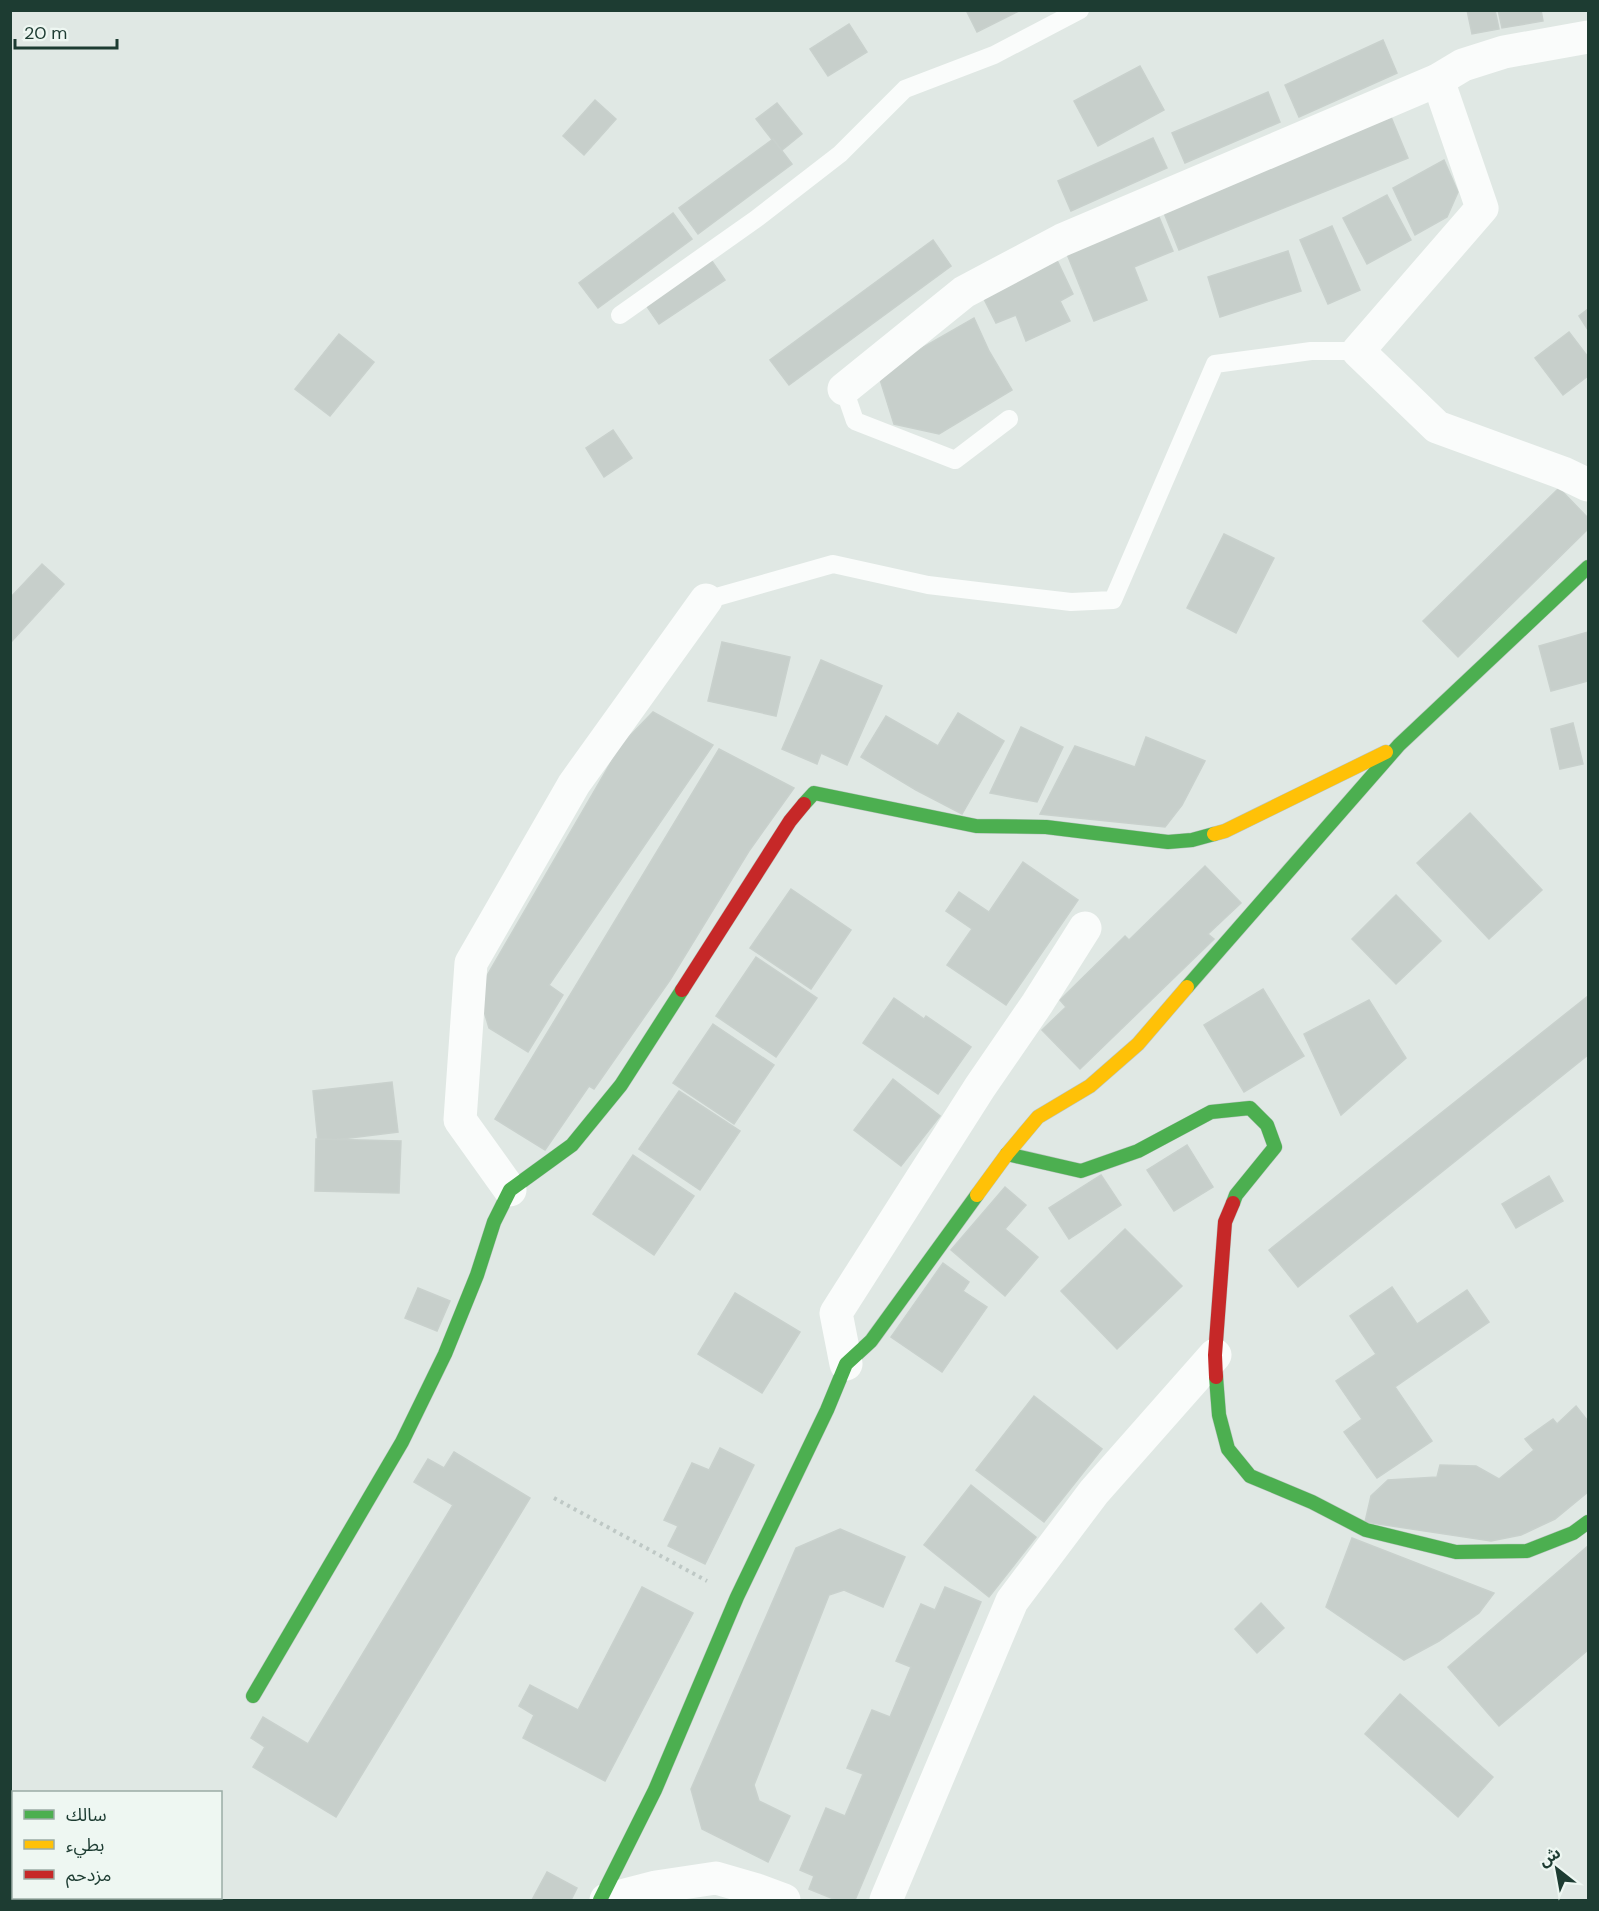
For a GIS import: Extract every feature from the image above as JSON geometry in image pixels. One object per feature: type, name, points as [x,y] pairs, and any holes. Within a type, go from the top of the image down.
[{"type":"street","points":[[844,388],[964,292],[1062,240],[1438,81],[1463,65],[1504,52],[1588,37]]},
{"type":"street","points":[[1438,81],[1482,208],[1358,351],[1437,427],[1563,473],[1588,485]]},
{"type":"street","points":[[600,1900],[655,1790],[736,1597],[827,1410],[846,1364],[871,1341],[1007,1154],[1038,1117],[1090,1086],[1138,1044],[1399,745],[1588,567]]},
{"type":"street","points":[[510,1190],[460,1120],[471,963],[574,784],[706,600]]},
{"type":"street","points":[[253,1695],[402,1442],[445,1354],[477,1275],[494,1222],[510,1190],[572,1145],[621,1085],[789,821],[814,793],[975,826],[1046,826],[1168,842],[1192,840],[1225,831],[1399,745]]},
{"type":"street","points":[[846,1364],[836,1313],[1084,928]]},
{"type":"street","points":[[1007,1154],[1081,1171],[1138,1151],[1211,1112],[1250,1108],[1267,1125],[1275,1147],[1236,1195],[1226,1222],[1215,1355],[1220,1415],[1228,1449],[1250,1476],[1312,1502],[1366,1530],[1456,1552],[1527,1551],[1573,1533],[1588,1522]]},
{"type":"street","points":[[886,1900],[1012,1601],[1094,1492],[1215,1355]]},
{"type":"street","points":[[606,1900],[656,1887],[716,1878],[784,1900]]},
{"type":"lane","points":[[620,315],[756,219],[840,153],[905,89],[994,55],[1080,10]]},
{"type":"lane","points":[[706,600],[833,564],[928,585],[1071,602],[1113,600],[1215,364],[1311,351],[1358,351]]},
{"type":"lane","points":[[844,388],[855,421],[954,460],[1009,419]]},
{"type":"path","points":[[554,1498],[736,1597]]},
{"type":"building","points":[[966,10],[1021,10],[977,32]]},
{"type":"building","points":[[1467,10],[1495,10],[1499,29],[1472,34]]},
{"type":"building","points":[[1498,10],[1541,10],[1543,21],[1502,28]]},
{"type":"building","points":[[849,24],[867,52],[828,76],[810,49]]},
{"type":"building","points":[[1383,40],[1397,73],[1299,117],[1285,85]]},
{"type":"building","points":[[1140,66],[1164,110],[1098,146],[1074,101]]},
{"type":"building","points":[[1268,92],[1280,122],[1185,163],[1172,133]]},
{"type":"building","points":[[595,100],[616,119],[584,155],[563,136]]},
{"type":"building","points":[[777,103],[802,134],[781,151],[756,119]]},
{"type":"building","points":[[1391,117],[1408,158],[1179,250],[1162,208]]},
{"type":"building","points":[[1153,138],[1167,168],[1071,211],[1058,181]]},
{"type":"building","points":[[773,139],[792,164],[698,234],[679,208]]},
{"type":"building","points":[[1444,160],[1458,192],[1447,217],[1415,235],[1393,188]]},
{"type":"building","points":[[1387,195],[1411,240],[1367,264],[1343,218]]},
{"type":"building","points":[[673,213],[692,239],[598,308],[579,283]]},
{"type":"building","points":[[1159,217],[1173,251],[1134,267],[1147,300],[1094,321],[1067,254]]},
{"type":"building","points":[[1332,226],[1360,290],[1328,304],[1300,240]]},
{"type":"building","points":[[933,240],[951,266],[789,385],[770,360]]},
{"type":"building","points":[[705,251],[725,280],[659,324],[639,295]]},
{"type":"building","points":[[1288,251],[1301,291],[1220,317],[1208,277]]},
{"type":"building","points":[[1054,254],[1073,294],[1060,301],[1070,321],[1026,341],[1016,315],[996,323],[980,291]]},
{"type":"building","points":[[1588,309],[1588,330],[1579,316]]},
{"type":"building","points":[[974,318],[989,351],[1012,390],[939,434],[894,424],[878,373]]},
{"type":"building","points":[[1569,332],[1588,357],[1588,376],[1563,395],[1535,358]]},
{"type":"building","points":[[339,334],[374,362],[330,416],[295,389]]},
{"type":"building","points":[[613,430],[632,458],[604,477],[586,448]]},
{"type":"building","points":[[1559,488],[1588,518],[1588,529],[1458,657],[1423,621]]},
{"type":"building","points":[[1224,534],[1274,558],[1236,633],[1187,608]]},
{"type":"building","points":[[42,564],[64,584],[11,642],[10,598]]},
{"type":"building","points":[[1588,632],[1588,681],[1551,691],[1539,646]]},
{"type":"building","points":[[722,642],[790,657],[776,716],[708,701]]},
{"type":"building","points":[[821,660],[882,686],[847,765],[821,753],[817,764],[782,749]]},
{"type":"building","points":[[653,712],[713,745],[549,985],[563,995],[528,1052],[489,1028],[478,991],[621,745]]},
{"type":"building","points":[[958,713],[1004,741],[962,814],[861,757],[886,716],[938,746]]},
{"type":"building","points":[[1573,723],[1583,764],[1560,769],[1551,729]]},
{"type":"building","points":[[1021,727],[1063,747],[1037,802],[990,793]]},
{"type":"building","points":[[1146,737],[1205,761],[1182,805],[1165,827],[1040,814],[1075,746],[1135,767]]},
{"type":"building","points":[[719,749],[794,788],[749,851],[670,980],[594,1089],[589,1086],[545,1150],[495,1119]]},
{"type":"building","points":[[1470,813],[1542,890],[1489,939],[1417,863]]},
{"type":"building","points":[[1023,862],[1078,900],[1006,1005],[947,965],[972,929],[946,911],[959,892],[989,912]]},
{"type":"building","points":[[1205,866],[1241,903],[1208,934],[1214,939],[1080,1069],[1042,1030],[1066,1007],[1060,1000],[1125,936],[1129,940]]},
{"type":"building","points":[[791,889],[851,930],[811,989],[750,948]]},
{"type":"building","points":[[1396,895],[1441,941],[1396,984],[1352,939]]},
{"type":"building","points":[[756,957],[817,998],[776,1057],[716,1016]]},
{"type":"building","points":[[1263,989],[1304,1056],[1244,1092],[1204,1025]]},
{"type":"building","points":[[1588,996],[1588,1055],[1298,1287],[1269,1250]]},
{"type":"building","points":[[894,998],[924,1019],[926,1016],[971,1047],[938,1094],[863,1043]]},
{"type":"building","points":[[1369,1000],[1406,1058],[1341,1115],[1304,1034]]},
{"type":"building","points":[[713,1024],[774,1065],[734,1124],[673,1083]]},
{"type":"building","points":[[893,1079],[940,1116],[901,1166],[854,1130]]},
{"type":"building","points":[[392,1082],[398,1132],[318,1142],[313,1091]]},
{"type":"building","points":[[679,1091],[740,1131],[700,1190],[639,1149]]},
{"type":"building","points":[[316,1139],[401,1141],[399,1193],[315,1191]]},
{"type":"building","points":[[1187,1145],[1213,1187],[1174,1211],[1147,1170]]},
{"type":"building","points":[[633,1155],[694,1196],[654,1255],[593,1214]]},
{"type":"building","points":[[1101,1175],[1121,1205],[1069,1239],[1049,1208]]},
{"type":"building","points":[[1549,1176],[1563,1201],[1516,1228],[1502,1204]]},
{"type":"building","points":[[1005,1187],[1026,1205],[1005,1229],[1038,1257],[1005,1296],[951,1250]]},
{"type":"building","points":[[1125,1229],[1182,1286],[1117,1349],[1061,1291]]},
{"type":"building","points":[[943,1263],[969,1282],[963,1291],[987,1307],[942,1372],[891,1337]]},
{"type":"building","points":[[1392,1287],[1417,1324],[1467,1290],[1489,1322],[1395,1387],[1432,1441],[1377,1478],[1344,1432],[1362,1419],[1336,1381],[1376,1354],[1350,1316]]},
{"type":"building","points":[[418,1288],[450,1301],[437,1331],[405,1318]]},
{"type":"building","points":[[735,1293],[800,1332],[762,1393],[698,1354]]},
{"type":"building","points":[[1034,1396],[1102,1449],[1044,1522],[976,1470]]},
{"type":"building","points":[[1576,1406],[1587,1420],[1588,1418],[1588,1492],[1555,1519],[1521,1535],[1491,1541],[1365,1522],[1371,1496],[1388,1480],[1437,1477],[1440,1465],[1476,1466],[1499,1479],[1534,1450],[1525,1439],[1553,1419],[1557,1424]]},
{"type":"building","points":[[720,1448],[754,1465],[705,1564],[668,1546],[678,1526],[664,1520],[692,1463],[709,1470]]},
{"type":"building","points":[[454,1452],[530,1498],[336,1817],[253,1767],[265,1747],[251,1738],[263,1717],[308,1744],[453,1505],[414,1482],[428,1459],[444,1468]]},
{"type":"building","points":[[971,1485],[1036,1537],[989,1597],[924,1545]]},
{"type":"building","points":[[840,1529],[905,1557],[883,1607],[844,1590],[829,1595],[754,1785],[759,1801],[790,1816],[768,1862],[702,1829],[691,1789],[796,1548]]},
{"type":"building","points":[[1352,1538],[1494,1593],[1479,1613],[1439,1641],[1404,1660],[1326,1607]]},
{"type":"building","points":[[1588,1546],[1588,1650],[1499,1726],[1448,1667]]},
{"type":"building","points":[[642,1587],[693,1613],[605,1781],[523,1738],[534,1715],[519,1706],[530,1685],[578,1710]]},
{"type":"building","points":[[945,1587],[981,1602],[855,1900],[836,1900],[809,1889],[814,1876],[800,1870],[826,1808],[845,1816],[863,1774],[847,1768],[872,1710],[890,1717],[911,1667],[896,1661],[921,1604],[935,1610]]},
{"type":"building","points":[[1261,1603],[1284,1628],[1257,1653],[1235,1629]]},
{"type":"building","points":[[1400,1694],[1493,1777],[1458,1817],[1365,1734]]},
{"type":"building","points":[[547,1872],[577,1888],[571,1900],[532,1900]]},
{"type":"waterway","points":[[27,1899],[31,1900]]},
{"type":"traffic: fast","points":[[1187,987],[1399,745],[1588,567]]},
{"type":"traffic: fast","points":[[804,804],[814,793],[976,826],[1046,827],[1168,842],[1192,840],[1214,834]]},
{"type":"traffic: fast","points":[[253,1696],[402,1442],[445,1354],[477,1275],[494,1222],[510,1190],[572,1145],[621,1085],[682,990]]},
{"type":"traffic: fast","points":[[1007,1154],[1081,1171],[1138,1151],[1211,1112],[1250,1108],[1267,1125],[1275,1147],[1236,1195],[1233,1203]]},
{"type":"traffic: fast","points":[[600,1900],[655,1790],[737,1597],[827,1410],[846,1364],[871,1341],[977,1195]]},
{"type":"traffic: fast","points":[[1216,1377],[1219,1415],[1228,1449],[1250,1476],[1312,1502],[1366,1530],[1456,1552],[1527,1551],[1573,1533],[1588,1522]]},
{"type":"traffic: slow","points":[[1214,834],[1225,831],[1386,752]]},
{"type":"traffic: slow","points":[[977,1195],[1038,1117],[1090,1086],[1138,1044],[1187,987]]},
{"type":"traffic: jam","points":[[682,990],[790,821],[804,804]]},
{"type":"traffic: jam","points":[[1216,1377],[1215,1355],[1225,1222],[1233,1203]]}]
